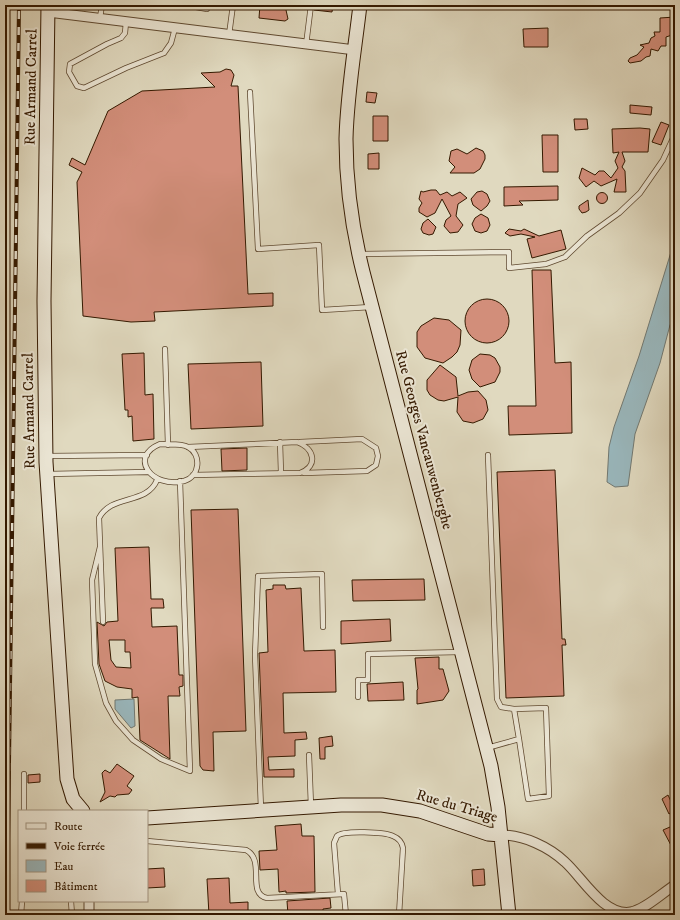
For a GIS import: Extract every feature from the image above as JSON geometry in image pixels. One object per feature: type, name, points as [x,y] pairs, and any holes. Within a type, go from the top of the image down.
[{"type":"street","name":"Rue Georges Vancauwenberghe","points":[[360,5],[347,118],[346,154],[350,206],[359,254],[487,748],[497,793],[509,915]]},
{"type":"street","points":[[48,8],[126,22],[355,50]]},
{"type":"street","name":"Rue Armand Carrel","points":[[48,8],[44,318],[46,474],[67,779],[71,795],[78,810]]},
{"type":"street","name":"Rue du Triage","points":[[148,818],[311,807],[365,805],[405,808],[436,815],[488,834],[527,840],[555,854],[572,869],[600,900],[617,911],[626,912],[638,909],[675,885]]},
{"type":"street","points":[[89,902],[89,915]]},
{"type":"lane","points":[[100,18],[102,5]]},
{"type":"lane","points":[[185,5],[207,9],[208,5]]},
{"type":"lane","points":[[229,35],[233,5]]},
{"type":"lane","points":[[306,45],[311,5]]},
{"type":"lane","points":[[126,22],[124,33],[121,38],[70,64],[69,72],[77,86],[84,88],[164,52],[172,43],[175,28]]},
{"type":"lane","points":[[250,92],[258,249],[319,246],[322,310],[373,307]]},
{"type":"lane","points":[[359,254],[509,252],[509,268],[556,262],[565,257],[591,233],[619,213],[635,198],[660,165],[675,134]]},
{"type":"lane","points":[[165,349],[168,445]]},
{"type":"lane","points":[[188,447],[193,451],[198,462],[197,468],[193,475],[184,481],[157,480],[148,472],[146,461],[147,455],[154,447],[168,445],[188,447],[362,439],[376,448],[378,456],[376,465],[367,471],[193,475]]},
{"type":"lane","points":[[280,442],[281,473]]},
{"type":"lane","points":[[297,442],[305,445],[311,451],[312,463],[307,470],[300,473]]},
{"type":"lane","points":[[46,456],[147,455]]},
{"type":"lane","points":[[488,455],[496,699],[501,707],[514,709],[546,708],[549,796],[528,799],[514,709]]},
{"type":"lane","points":[[46,474],[148,472]]},
{"type":"lane","points":[[103,622],[99,518],[107,506],[147,494],[154,488],[157,480]]},
{"type":"lane","points":[[100,547],[92,580],[96,668],[106,703],[116,721],[133,740],[161,759],[190,771],[180,481]]},
{"type":"lane","points":[[261,811],[255,655],[258,576],[322,574],[324,627]]},
{"type":"lane","points":[[358,697],[358,680],[368,680],[368,654],[462,652]]},
{"type":"lane","points":[[487,748],[519,739]]},
{"type":"lane","points":[[309,755],[311,807]]},
{"type":"lane","points":[[24,774],[24,810]]},
{"type":"lane","points":[[338,894],[334,843],[337,836],[346,832],[393,835],[399,840],[403,848],[399,915]]},
{"type":"lane","points":[[148,841],[246,850],[255,859],[257,891],[265,897],[344,894],[346,915]]},
{"type":"lane","points":[[21,915],[22,902]]},
{"type":"lane","points":[[71,902],[72,915]]},
{"type":"water","points":[[675,239],[675,317],[670,325],[660,363],[635,434],[628,486],[615,487],[607,482],[609,447],[614,427],[639,356]]},
{"type":"water","points":[[134,699],[135,726],[131,728],[115,709],[115,700]]},
{"type":"building","points":[[260,5],[282,6],[286,10],[288,19],[285,21],[259,18]]},
{"type":"building","points":[[315,5],[333,5],[332,12],[314,10]]},
{"type":"building","points":[[675,17],[675,34],[666,37],[666,46],[661,46],[658,51],[651,49],[650,56],[641,61],[630,63],[628,61],[630,58],[637,55],[644,47],[640,45],[649,43],[651,38],[655,36],[654,32],[660,32],[660,18]]},
{"type":"building","points":[[548,28],[548,47],[524,47],[523,29]]},
{"type":"building","points":[[226,69],[231,70],[234,75],[231,86],[238,86],[248,294],[273,293],[273,306],[154,312],[155,321],[131,322],[83,316],[77,182],[82,172],[69,165],[72,158],[85,165],[108,111],[142,91],[215,87],[201,73],[220,72]]},
{"type":"building","points":[[367,92],[377,93],[375,103],[366,102]]},
{"type":"building","points":[[630,105],[652,107],[651,115],[630,113]]},
{"type":"building","points":[[373,116],[388,116],[388,141],[373,141]]},
{"type":"building","points":[[574,119],[587,119],[588,129],[575,130]]},
{"type":"building","points":[[661,122],[669,125],[661,145],[652,142]]},
{"type":"building","points":[[612,129],[650,129],[648,152],[622,152],[625,161],[622,167],[625,171],[626,192],[614,192],[617,179],[601,186],[594,181],[586,187],[579,178],[582,168],[595,175],[599,171],[604,171],[611,178],[618,168],[615,161],[619,152],[613,153]]},
{"type":"building","points":[[542,135],[558,135],[558,172],[543,172]]},
{"type":"building","points":[[476,148],[483,151],[485,155],[485,159],[480,169],[474,173],[450,173],[455,167],[449,161],[451,151],[457,149],[467,154]]},
{"type":"building","points":[[379,153],[379,169],[368,169],[368,154]]},
{"type":"building","points":[[558,186],[558,200],[519,201],[523,205],[504,206],[504,187]]},
{"type":"building","points":[[436,190],[440,195],[447,192],[452,196],[460,192],[467,198],[458,204],[456,216],[463,225],[458,232],[450,233],[444,226],[446,220],[451,216],[442,199],[435,213],[427,217],[419,212],[419,208],[422,203],[419,199],[421,191]]},
{"type":"building","points":[[482,191],[487,194],[490,201],[481,211],[473,205],[471,199],[477,192]]},
{"type":"building","points":[[600,193],[604,193],[606,194],[606,202],[600,203],[597,200],[597,196]]},
{"type":"building","points":[[588,200],[589,210],[582,213],[579,206]]},
{"type":"building","points":[[481,214],[488,218],[490,225],[487,231],[481,233],[475,231],[472,224],[475,218]]},
{"type":"building","points":[[428,219],[436,227],[433,234],[429,235],[423,233],[421,229],[423,223]]},
{"type":"building","points":[[509,229],[521,231],[524,229],[539,236],[561,230],[566,249],[532,258],[527,239],[535,237],[521,234],[510,236],[505,233]]},
{"type":"building","points":[[532,270],[551,270],[555,363],[571,362],[572,433],[509,435],[508,406],[536,406]]},
{"type":"building","points":[[483,299],[491,299],[503,305],[509,317],[509,325],[503,337],[491,343],[483,343],[471,337],[465,325],[465,317],[471,305]]},
{"type":"building","points":[[434,318],[449,320],[461,330],[460,345],[457,352],[443,363],[425,358],[417,347],[417,332],[421,326]]},
{"type":"building","points":[[144,353],[145,395],[153,394],[154,439],[133,441],[132,416],[128,417],[128,410],[125,410],[122,354]]},
{"type":"building","points":[[480,354],[490,355],[495,358],[500,367],[500,372],[495,382],[480,387],[472,379],[469,370],[472,360]]},
{"type":"building","points":[[261,362],[263,426],[191,429],[188,364]]},
{"type":"building","points":[[440,365],[456,377],[458,396],[468,392],[478,391],[486,400],[488,410],[483,419],[473,423],[463,421],[457,412],[458,397],[444,401],[438,400],[430,395],[427,390],[427,380]]},
{"type":"building","points":[[247,448],[247,470],[222,471],[221,449]]},
{"type":"building","points":[[555,470],[562,639],[565,639],[566,645],[562,645],[564,696],[506,698],[497,472]]},
{"type":"building","points":[[238,509],[246,731],[213,732],[214,771],[203,770],[200,766],[191,510]]},
{"type":"building","points":[[149,547],[151,599],[163,599],[164,608],[151,608],[152,627],[177,626],[179,675],[183,675],[183,686],[179,687],[180,696],[168,696],[170,759],[140,740],[138,697],[132,698],[132,689],[117,687],[105,681],[99,664],[97,622],[104,626],[107,622],[118,621],[115,548]],"holes":[[[109,640],[125,640],[125,652],[130,652],[131,668],[116,667],[111,660]]]},
{"type":"building","points":[[424,579],[425,600],[353,601],[352,580]]},
{"type":"building","points":[[273,585],[285,585],[286,589],[301,588],[304,651],[335,650],[336,692],[283,693],[284,733],[306,732],[307,739],[295,740],[295,756],[268,757],[269,770],[294,769],[294,777],[264,777],[259,653],[268,652],[266,590],[273,589]]},
{"type":"building","points":[[390,619],[391,641],[341,644],[341,621]]},
{"type":"building","points":[[439,657],[439,669],[443,669],[449,691],[443,700],[417,704],[418,689],[415,658]]},
{"type":"building","points":[[403,682],[404,700],[368,701],[367,684]]},
{"type":"building","points":[[332,736],[333,746],[325,747],[325,759],[320,759],[319,738]]},
{"type":"building","points":[[117,764],[134,776],[127,786],[132,790],[129,794],[117,795],[115,797],[110,796],[100,802],[105,792],[102,773],[105,770],[110,773]]},
{"type":"building","points":[[40,774],[40,782],[28,783],[28,775]]},
{"type":"building","points":[[668,795],[675,810],[669,814],[662,799]]},
{"type":"building","points":[[301,824],[302,836],[314,836],[315,892],[279,892],[278,869],[260,870],[259,851],[277,850],[275,826]]},
{"type":"building","points":[[670,827],[675,836],[675,853],[663,830]]},
{"type":"building","points":[[164,868],[165,887],[148,888],[148,869]]},
{"type":"building","points":[[484,869],[485,885],[473,886],[472,870]]},
{"type":"building","points":[[229,878],[230,903],[248,902],[248,915],[209,915],[207,879]]},
{"type":"building","points":[[330,898],[331,908],[323,909],[323,915],[288,915],[287,901]]},
{"type":"railway","points":[[7,915],[19,5]]}]
